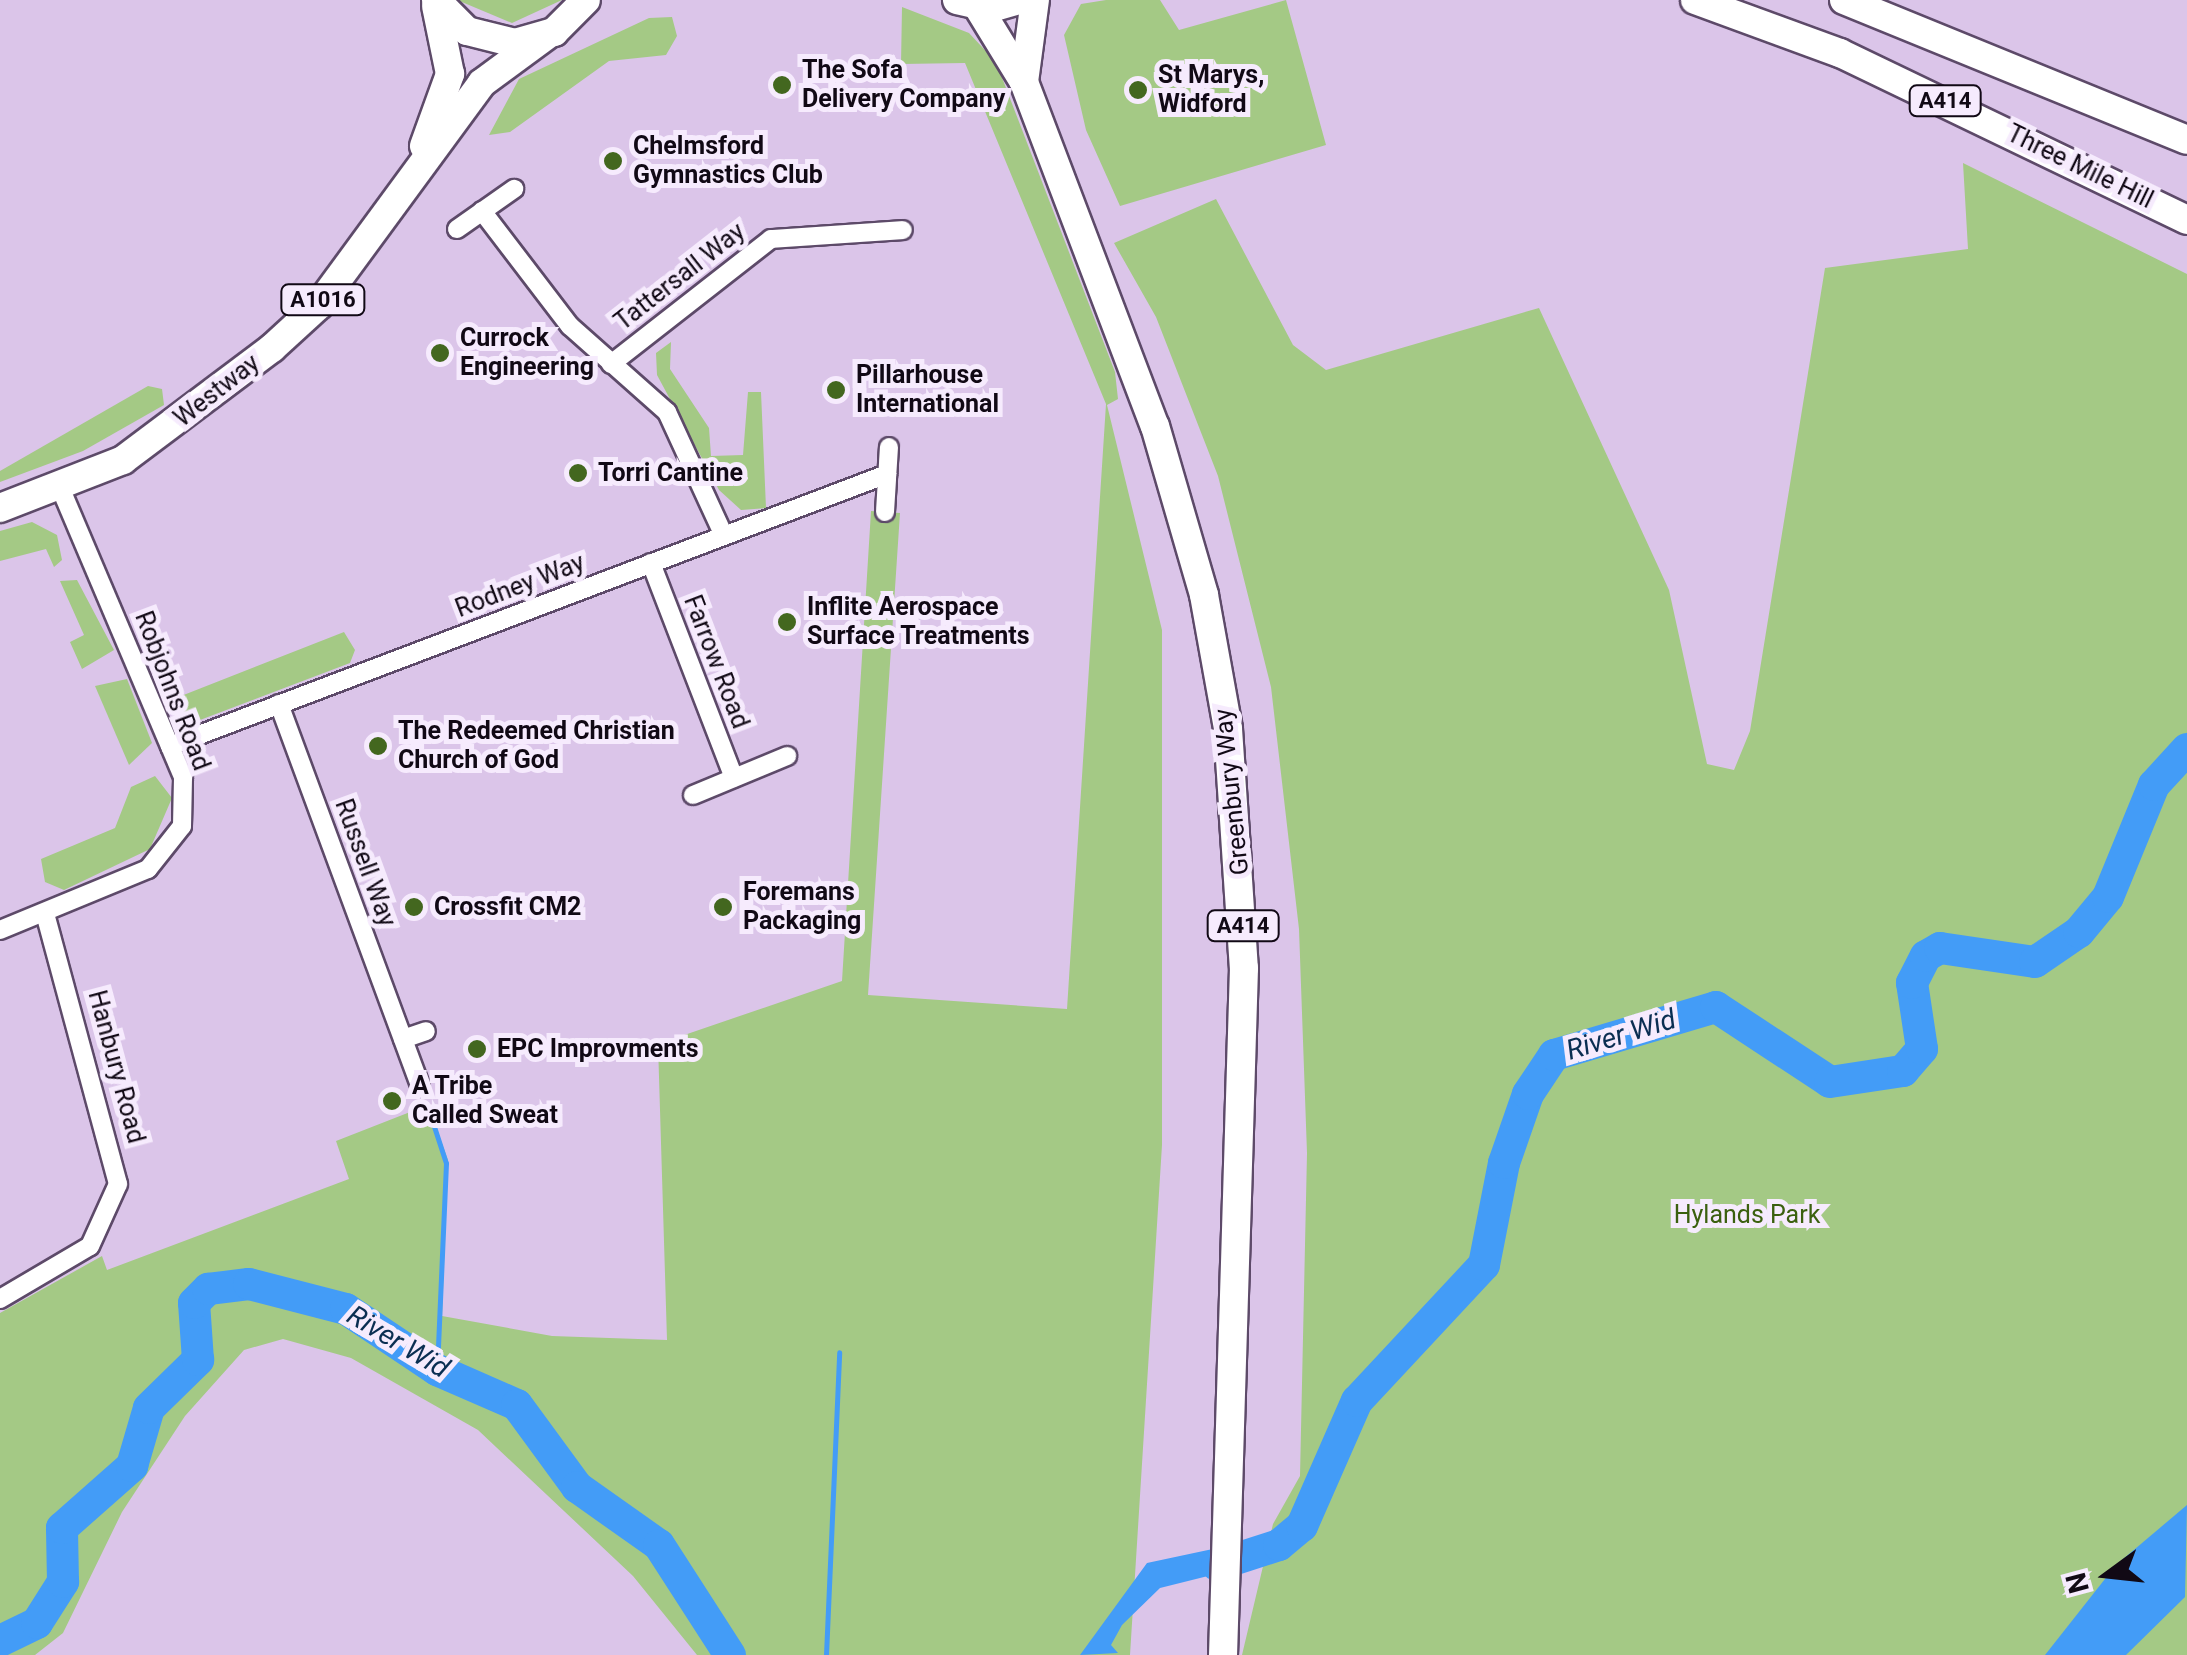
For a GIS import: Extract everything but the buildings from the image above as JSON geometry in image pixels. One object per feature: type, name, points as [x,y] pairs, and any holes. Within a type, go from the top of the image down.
[{"type":"main road","points":[[435,0],[482,38],[547,35]]},
{"type":"main road","name":"Westway","points":[[420,162],[450,74],[435,0]]},
{"type":"main road","name":"A414","points":[[968,4],[1019,0]]},
{"type":"main road","name":"Greenbury Way","points":[[1024,82],[1035,0]]},
{"type":"main road","name":"Three Mile Hill","points":[[1696,0],[1854,60],[2187,220]]},
{"type":"main road","name":"A414","points":[[1844,0],[2187,140]]},
{"type":"main road","name":"Westway","points":[[0,508],[61,488],[195,410],[300,324],[420,162],[498,67],[547,35],[584,4]]},
{"type":"main road","name":"Greenbury Way","points":[[968,4],[1024,82],[1174,483],[1228,728],[1244,968],[1223,1655]]},
{"type":"street","points":[[457,229],[514,188]]},
{"type":"street","name":"Tattersall Way","points":[[482,211],[570,326],[667,412],[724,536]]},
{"type":"street","name":"Tattersall Way","points":[[611,364],[771,239],[902,230]]},
{"type":"street","points":[[885,512],[889,447]]},
{"type":"street","name":"Rodney Way","points":[[170,746],[887,474]]},
{"type":"street","name":"Robjohns Road","points":[[0,930],[45,913],[167,852],[186,801],[170,746],[61,488]]},
{"type":"street","name":"Farrow Road","points":[[651,564],[734,778]]},
{"type":"street","name":"Russell Way","points":[[279,704],[420,1085]]},
{"type":"street","points":[[693,795],[788,756]]},
{"type":"street","name":"Hanbury Road","points":[[0,1299],[90,1246],[118,1184],[45,913]]},
{"type":"street","points":[[403,1039],[426,1031]]},
{"type":"green space","points":[[457,0],[562,0],[512,23]]},
{"type":"green space","points":[[1160,0],[1179,30],[1286,0],[1326,145],[1120,206],[1086,130],[1064,35],[1081,4]]},
{"type":"green space","points":[[902,7],[969,33],[996,62],[1115,372],[1118,399],[1107,405],[1162,630],[1162,1145],[1130,1655],[697,1655],[633,1576],[478,1430],[351,1358],[283,1339],[244,1350],[185,1416],[122,1512],[63,1633],[35,1655],[0,1655],[0,1313],[102,1256],[107,1270],[349,1179],[336,1141],[428,1105],[448,1160],[442,1316],[552,1336],[667,1340],[658,1044],[842,981],[871,511],[900,513],[868,995],[1067,1009],[1106,404],[965,63],[901,64]]},
{"type":"green space","points":[[672,17],[677,36],[666,55],[609,61],[510,132],[489,135],[519,79],[649,18]]},
{"type":"green space","name":"Hylands Park","points":[[1963,163],[2187,274],[2187,1655],[1242,1655],[1273,1524],[1300,1476],[1307,1153],[1299,929],[1271,687],[1218,476],[1156,317],[1114,243],[1216,199],[1293,345],[1326,370],[1539,308],[1669,590],[1707,764],[1734,770],[1750,731],[1825,268],[1968,249]]},
{"type":"green space","points":[[671,342],[670,369],[709,428],[711,456],[743,455],[748,392],[761,392],[766,508],[741,510],[719,490],[657,375],[656,353]]},
{"type":"green space","points":[[148,386],[162,389],[164,405],[83,451],[0,482],[0,471]]},
{"type":"green space","points":[[32,522],[57,535],[62,560],[54,567],[46,549],[0,561],[0,531]]},
{"type":"green space","points":[[77,580],[114,650],[82,669],[70,642],[84,635],[60,581]]},
{"type":"green space","points":[[344,632],[355,650],[350,663],[200,720],[175,715],[161,691],[181,696]]},
{"type":"green space","points":[[127,679],[152,743],[129,765],[95,686]]},
{"type":"green space","points":[[155,776],[172,798],[150,849],[64,890],[45,882],[41,859],[115,828],[131,787]]},
{"type":"water","points":[[2187,1505],[2185,1597],[2126,1655],[2045,1655],[2116,1565]]},
{"type":"water","points":[[1255,1540],[1256,1564],[1160,1588],[1122,1625],[1111,1645],[1118,1653],[1080,1655],[1147,1563]]},
{"type":"waterway","name":"River Wid","points":[[1217,1565],[1279,1545],[1302,1526],[1357,1401],[1484,1265],[1504,1163],[1528,1094],[1554,1055],[1716,1007],[1830,1082],[1903,1071],[1922,1049],[1912,983],[1926,956],[1940,948],[2035,962],[2079,932],[2108,897],[2154,785],[2187,749]]},
{"type":"waterway","points":[[427,1105],[446,1163],[437,1370]]},
{"type":"waterway","name":"River Wid","points":[[0,1641],[37,1623],[63,1582],[62,1528],[132,1466],[149,1408],[198,1360],[194,1303],[208,1289],[249,1284],[346,1309],[437,1370],[517,1405],[577,1487],[659,1545],[730,1655]]},
{"type":"waterway","points":[[826,1655],[839,1352]]},
{"type":"place","name":"The Sofa Delivery Company","points":[[782,85]]},
{"type":"place","name":"St Marys, Widford","points":[[1138,90]]},
{"type":"place","name":"Chelmsford Gymnastics Club","points":[[613,161]]},
{"type":"place","name":"Currock Engineering","points":[[440,353]]},
{"type":"place","name":"Pillarhouse International","points":[[836,390]]},
{"type":"place","name":"Torri Cantine","points":[[578,473]]},
{"type":"place","name":"Inflite Aerospace Surface Treatments","points":[[787,622]]},
{"type":"place","name":"The Redeemed Christian Church of God","points":[[378,746]]},
{"type":"place","name":"Crossfit CM2","points":[[414,907]]},
{"type":"place","name":"Foremans Packaging","points":[[723,907]]},
{"type":"place","name":"EPC Improvments","points":[[477,1049]]},
{"type":"place","name":"A Tribe Called Sweat","points":[[392,1101]]}]
